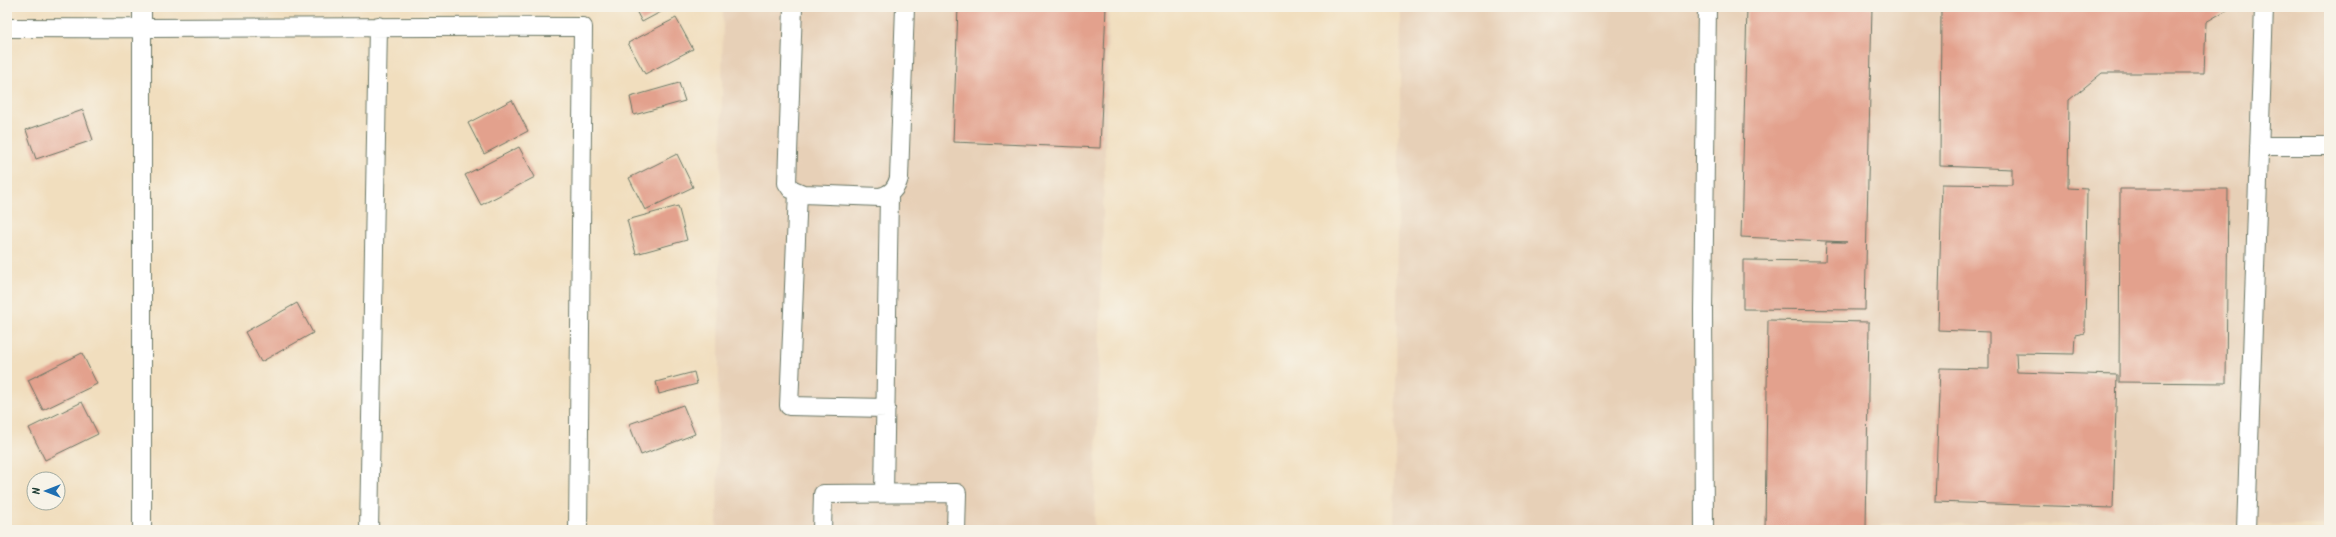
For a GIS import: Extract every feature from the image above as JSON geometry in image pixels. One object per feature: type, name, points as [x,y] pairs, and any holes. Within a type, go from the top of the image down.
[{"type":"lane","points":[[142,7],[142,530]]},
{"type":"lane","points":[[793,7],[787,183],[791,189],[803,194],[880,197],[889,195],[897,187],[899,178],[905,7]]},
{"type":"lane","points":[[1704,530],[1703,310],[1707,7]]},
{"type":"lane","points":[[2246,530],[2264,7]]},
{"type":"lane","points":[[370,530],[378,26]]},
{"type":"lane","points":[[7,28],[141,29],[378,26],[583,27],[578,530]]},
{"type":"lane","points":[[2260,146],[2329,146]]},
{"type":"lane","points":[[798,192],[789,406],[886,408]]},
{"type":"lane","points":[[884,493],[889,195]]},
{"type":"lane","points":[[822,530],[823,494],[957,493],[956,530]]},
{"type":"shaded area","points":[[723,7],[1109,7],[1094,530],[717,530]]},
{"type":"shaded area","points":[[1401,7],[2329,7],[2329,525],[1882,524],[1881,530],[1394,530]]},
{"type":"building","points":[[634,7],[670,7],[642,22]]},
{"type":"building","points":[[958,7],[1106,7],[1100,148],[953,142]]},
{"type":"building","points":[[1747,7],[1872,7],[1865,310],[1743,309],[1743,260],[1825,261],[1826,242],[1847,242],[1741,237]]},
{"type":"building","points":[[1941,7],[2232,7],[2206,22],[2204,73],[2102,73],[2069,100],[2068,188],[2087,189],[2085,333],[2075,335],[2074,354],[2016,353],[2017,372],[2117,375],[2113,508],[1935,502],[1940,368],[1989,369],[1989,332],[1938,330],[1942,184],[2012,185],[2012,169],[1940,166]]},
{"type":"building","points":[[676,18],[693,49],[645,74],[628,43]]},
{"type":"building","points":[[679,83],[685,101],[634,115],[630,97]]},
{"type":"building","points":[[512,100],[528,131],[484,154],[468,123]]},
{"type":"building","points":[[83,110],[93,140],[36,159],[26,130]]},
{"type":"building","points":[[519,147],[535,177],[481,205],[465,175]]},
{"type":"building","points":[[677,154],[693,187],[645,210],[629,178]]},
{"type":"building","points":[[2120,189],[2228,189],[2226,383],[2119,382]]},
{"type":"building","points":[[678,206],[687,240],[636,254],[627,220]]},
{"type":"building","points":[[297,303],[313,333],[261,362],[245,332]]},
{"type":"building","points":[[1768,320],[1869,322],[1866,530],[1765,530]]},
{"type":"building","points":[[82,353],[97,384],[43,410],[28,380]]},
{"type":"building","points":[[694,372],[697,384],[659,394],[656,382]]},
{"type":"building","points":[[82,402],[98,434],[45,460],[29,428]]},
{"type":"building","points":[[683,405],[695,434],[641,455],[629,424]]}]
